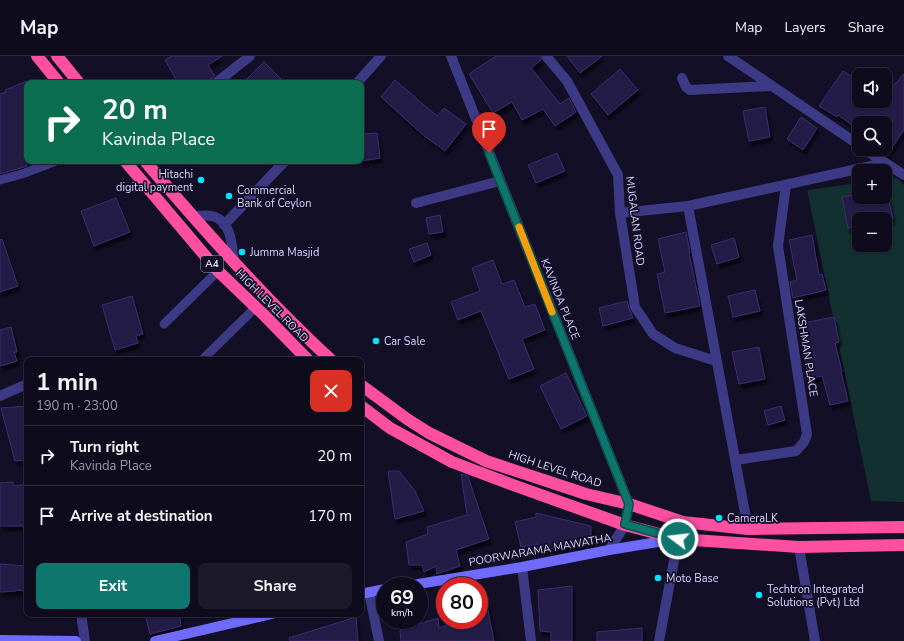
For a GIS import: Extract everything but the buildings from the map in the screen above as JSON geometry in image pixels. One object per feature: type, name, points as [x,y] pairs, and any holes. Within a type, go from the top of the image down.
[{"type":"highway","points":[[37,56],[57,80]]},
{"type":"highway","points":[[57,56],[77,80]]},
{"type":"highway","name":"HIGH LEVEL ROAD","points":[[128,164],[218,271],[305,357]]},
{"type":"highway","name":"HIGH LEVEL ROAD","points":[[148,164],[251,282],[328,357]]},
{"type":"highway","name":"HIGH LEVEL ROAD","points":[[364,387],[430,433],[486,461],[586,494],[629,504],[683,522],[748,529],[904,527]]},
{"type":"highway","points":[[364,408],[390,428],[452,462],[625,524],[678,539],[800,547],[904,545]]},
{"type":"main road","name":"POORWARAMA MAWATHA","points":[[428,582],[678,539]]},
{"type":"main road","points":[[365,593],[376,591]]},
{"type":"main road","points":[[155,641],[259,617]]},
{"type":"main road","points":[[0,640],[76,641]]},
{"type":"street","points":[[220,80],[250,56]]},
{"type":"street","points":[[360,80],[381,56]]},
{"type":"street","name":"KAVINDA PLACE","points":[[450,56],[629,504]]},
{"type":"street","name":"MUGALAN ROAD","points":[[546,56],[566,81],[618,175],[620,214],[635,307],[653,334],[675,348],[716,361]]},
{"type":"street","points":[[728,56],[852,140]]},
{"type":"street","points":[[682,78],[686,87],[690,90],[771,86]]},
{"type":"street","points":[[874,156],[904,175]]},
{"type":"street","points":[[620,214],[688,206],[885,163]]},
{"type":"street","points":[[224,225],[282,164]]},
{"type":"street","points":[[416,204],[500,181]]},
{"type":"street","name":"LAKSHMAN PLACE","points":[[736,460],[796,451],[804,442],[807,434],[778,246],[786,185]]},
{"type":"street","points":[[688,206],[748,529]]},
{"type":"street","points":[[193,216],[212,216],[222,222],[228,229],[231,238],[234,262]]},
{"type":"street","points":[[0,396],[24,385]]},
{"type":"street","points":[[609,550],[625,524],[629,504]]},
{"type":"street","points":[[659,641],[678,539],[683,522]]},
{"type":"street","points":[[800,547],[815,641]]},
{"type":"street","points":[[522,567],[531,641]]},
{"type":"street","points":[[365,593],[379,641]]},
{"type":"street","points":[[82,617],[85,641]]},
{"type":"lane","points":[[0,180],[22,174],[48,164]]},
{"type":"lane","points":[[164,324],[218,271]]},
{"type":"lane","points":[[205,357],[256,307]]},
{"type":"green space","points":[[897,178],[904,185],[904,502],[871,501],[807,190],[852,184],[852,204],[892,204],[892,179]]},
{"type":"slow traffic","points":[[519,227],[552,312]]},
{"type":"place","name":"Hitachi digital payment","points":[[201,180]]},
{"type":"place","name":"Commercial Bank of Ceylon","points":[[229,196]]},
{"type":"place","name":"Jumma Masjid","points":[[242,252]]},
{"type":"place","name":"Car Sale","points":[[376,341]]},
{"type":"place","name":"CameraLK","points":[[719,518]]},
{"type":"place","name":"Moto Base","points":[[658,578]]},
{"type":"place","name":"Techtron Integrated Solutions (Pvt) Ltd","points":[[759,595]]},
{"type":"route","points":[[489,153],[629,504],[625,524],[678,539]]}]
